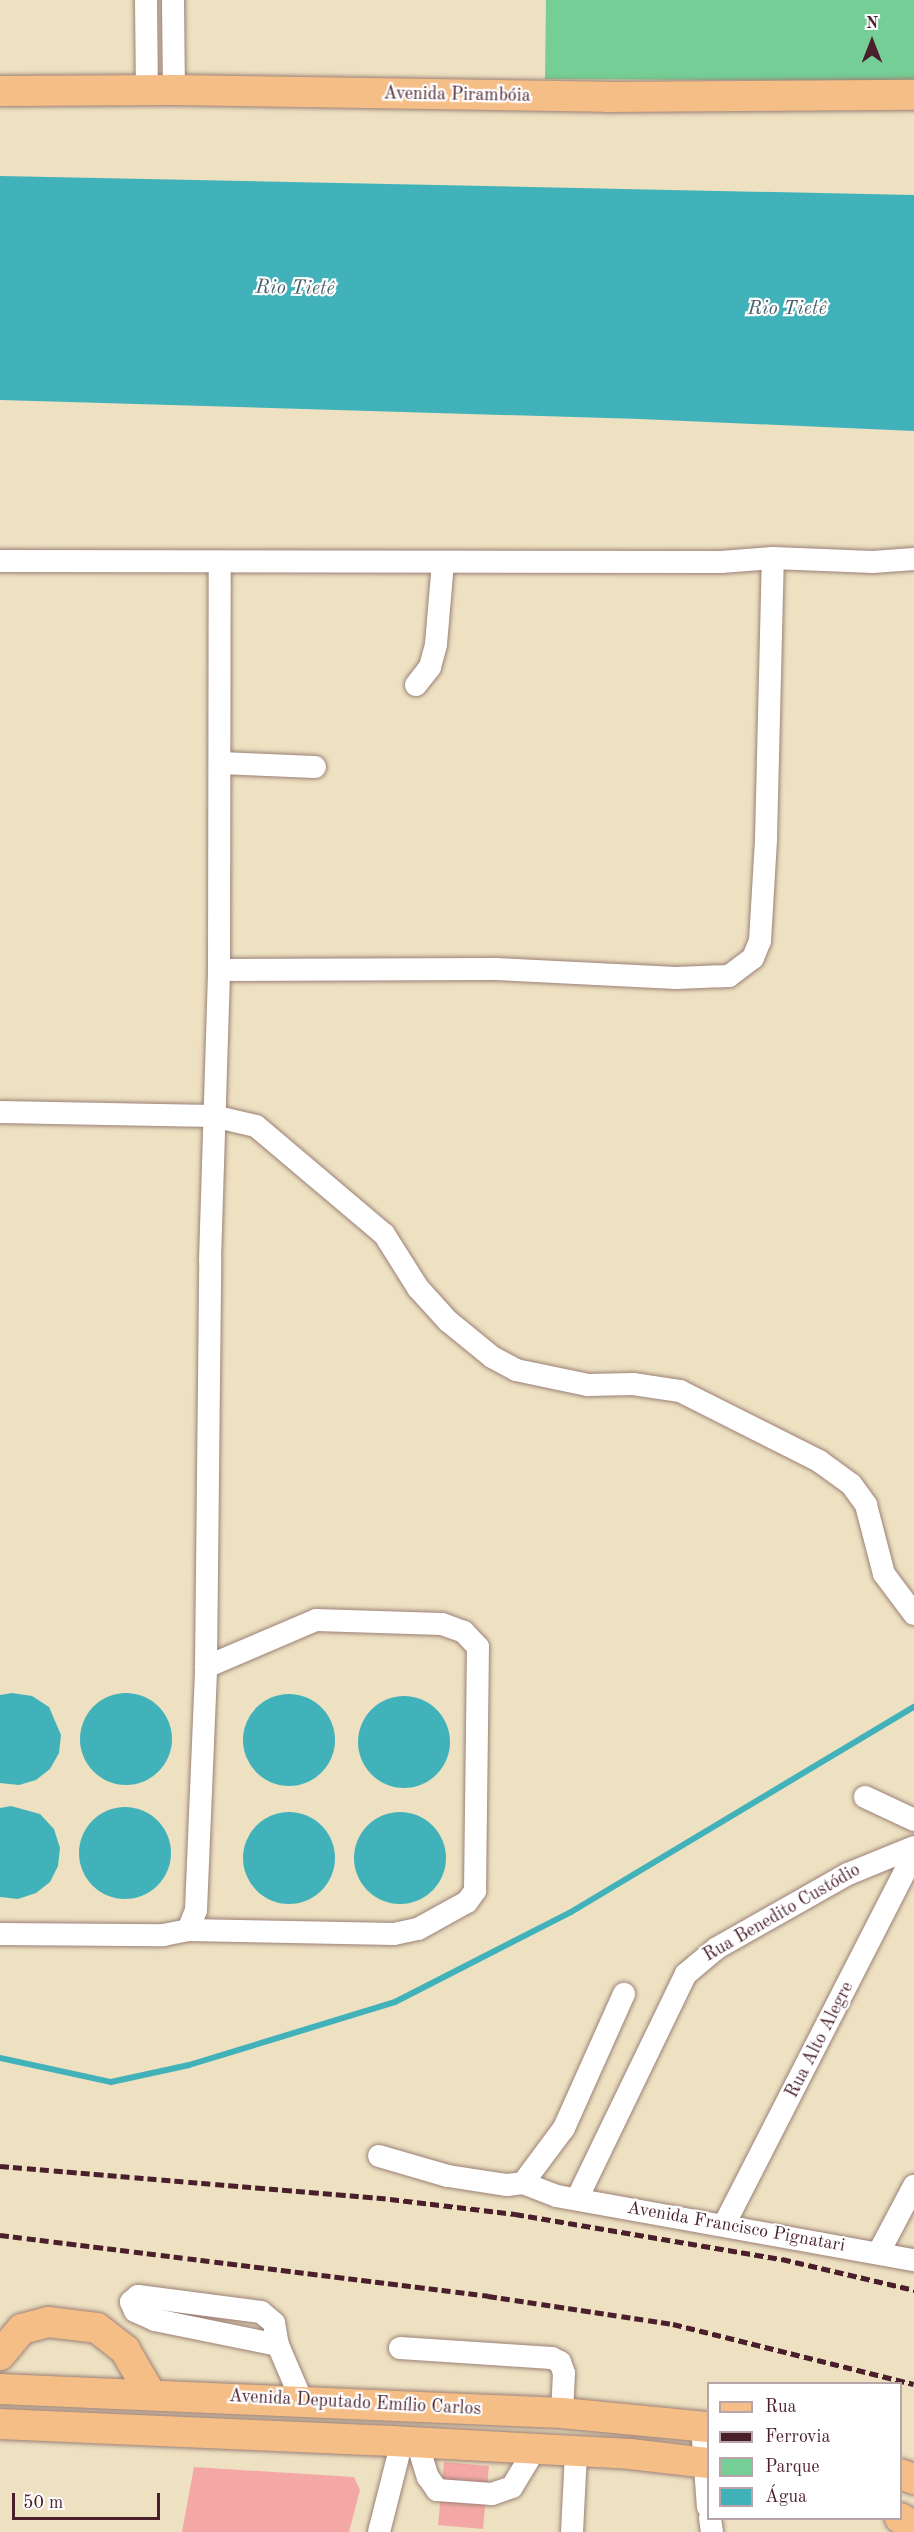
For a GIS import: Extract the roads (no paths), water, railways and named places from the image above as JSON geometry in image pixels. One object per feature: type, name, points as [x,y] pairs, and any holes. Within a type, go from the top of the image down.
[{"type":"main road","name":"Avenida Pirambóia","points":[[0,91],[160,90],[607,98],[914,95]]},
{"type":"main road","points":[[0,2355],[22,2329],[48,2322],[79,2323],[113,2337],[134,2362],[150,2393]]},
{"type":"main road","name":"Avenida Deputado Emílio Carlos","points":[[0,2389],[150,2393],[562,2413],[705,2427]]},
{"type":"main road","name":"Avenida Deputado Emílio Carlos","points":[[0,2424],[409,2442],[706,2462]]},
{"type":"street","points":[[146,0],[160,90]]},
{"type":"street","points":[[160,90],[173,0]]},
{"type":"street","points":[[219,970],[496,969],[676,978],[729,975],[753,958],[760,941],[766,838],[773,558]]},
{"type":"street","points":[[0,561],[443,563],[721,562],[773,558],[873,562],[914,559]]},
{"type":"street","points":[[188,1930],[196,1910],[200,1876],[206,1666],[213,1116],[219,970],[220,563]]},
{"type":"street","points":[[416,685],[430,667],[436,644],[443,563]]},
{"type":"street","points":[[220,763],[315,767]]},
{"type":"street","points":[[0,1112],[213,1116],[256,1126],[384,1234],[418,1288],[448,1321],[492,1357],[516,1370],[588,1385],[633,1384],[680,1391],[819,1461],[851,1484],[866,1505],[884,1574],[914,1614]]},
{"type":"street","points":[[0,1934],[118,1936],[188,1930],[394,1934],[417,1929],[467,1902],[475,1891],[478,1647],[464,1632],[442,1624],[316,1620],[206,1666]]},
{"type":"street","points":[[865,1797],[914,1820]]},
{"type":"street","name":"Rua Benedito Custódio","points":[[567,2198],[686,1974],[717,1948],[848,1874],[914,1847]]},
{"type":"street","name":"Rua Alto Alegre","points":[[724,2225],[914,1854]]},
{"type":"street","points":[[379,2156],[448,2176],[507,2186],[524,2183],[564,2128],[624,1995]]},
{"type":"street","name":"Avenida Francisco Pignatari","points":[[524,2183],[567,2198],[914,2260]]},
{"type":"street","points":[[879,2252],[914,2186]]},
{"type":"street","points":[[278,2345],[155,2320],[135,2311],[131,2302],[138,2296],[251,2308],[269,2316],[278,2345],[302,2401]]},
{"type":"street","points":[[400,2348],[552,2358],[560,2362],[564,2373],[562,2413]]},
{"type":"street","points":[[705,2427],[707,2484]]},
{"type":"street","points":[[409,2442],[437,2490],[492,2494],[512,2487],[535,2450]]},
{"type":"street","points":[[379,2532],[409,2442]]},
{"type":"street","points":[[572,2532],[576,2452]]},
{"type":"water","name":"Rio Tietê","points":[[0,176],[914,195],[914,431],[640,419],[0,400]]},
{"type":"water","points":[[12,1693],[32,1696],[49,1707],[61,1735],[59,1753],[50,1769],[36,1780],[19,1785],[0,1783],[0,1695]]},
{"type":"water","points":[[126,1693],[144,1696],[159,1706],[169,1721],[172,1739],[169,1757],[159,1772],[144,1782],[126,1785],[108,1782],[93,1772],[83,1757],[80,1739],[83,1721],[93,1706],[108,1696]]},
{"type":"water","points":[[289,1694],[307,1697],[322,1707],[332,1722],[335,1740],[332,1758],[322,1773],[307,1783],[289,1786],[271,1783],[256,1773],[246,1758],[243,1740],[246,1722],[256,1707],[271,1697]]},
{"type":"water","points":[[395,1696],[413,1696],[430,1703],[443,1716],[450,1733],[450,1751],[443,1768],[430,1781],[413,1788],[395,1788],[378,1781],[365,1768],[358,1751],[358,1733],[365,1716],[378,1703]]},
{"type":"water","points":[[11,1806],[40,1814],[54,1829],[60,1848],[58,1866],[50,1882],[36,1893],[18,1899],[0,1897],[0,1808]]},
{"type":"water","points":[[125,1807],[143,1810],[158,1820],[168,1835],[171,1853],[168,1871],[158,1886],[143,1896],[125,1899],[107,1896],[92,1886],[82,1871],[79,1853],[82,1835],[92,1820],[107,1810]]},
{"type":"water","points":[[289,1812],[307,1815],[322,1825],[332,1840],[335,1858],[332,1876],[322,1891],[307,1901],[289,1904],[271,1901],[256,1891],[246,1876],[243,1858],[246,1840],[256,1825],[271,1815]]},
{"type":"water","points":[[400,1812],[418,1815],[433,1825],[443,1840],[446,1858],[443,1876],[433,1891],[418,1901],[400,1904],[382,1901],[367,1891],[357,1876],[354,1858],[357,1840],[367,1825],[382,1815]]},
{"type":"waterway","points":[[0,2058],[111,2082],[189,2065],[395,2002],[571,1912],[914,1707]]},
{"type":"railway","points":[[0,2166],[390,2199],[515,2214],[782,2259],[914,2290]]},
{"type":"railway","points":[[0,2235],[488,2296],[673,2324],[914,2384]]}]
